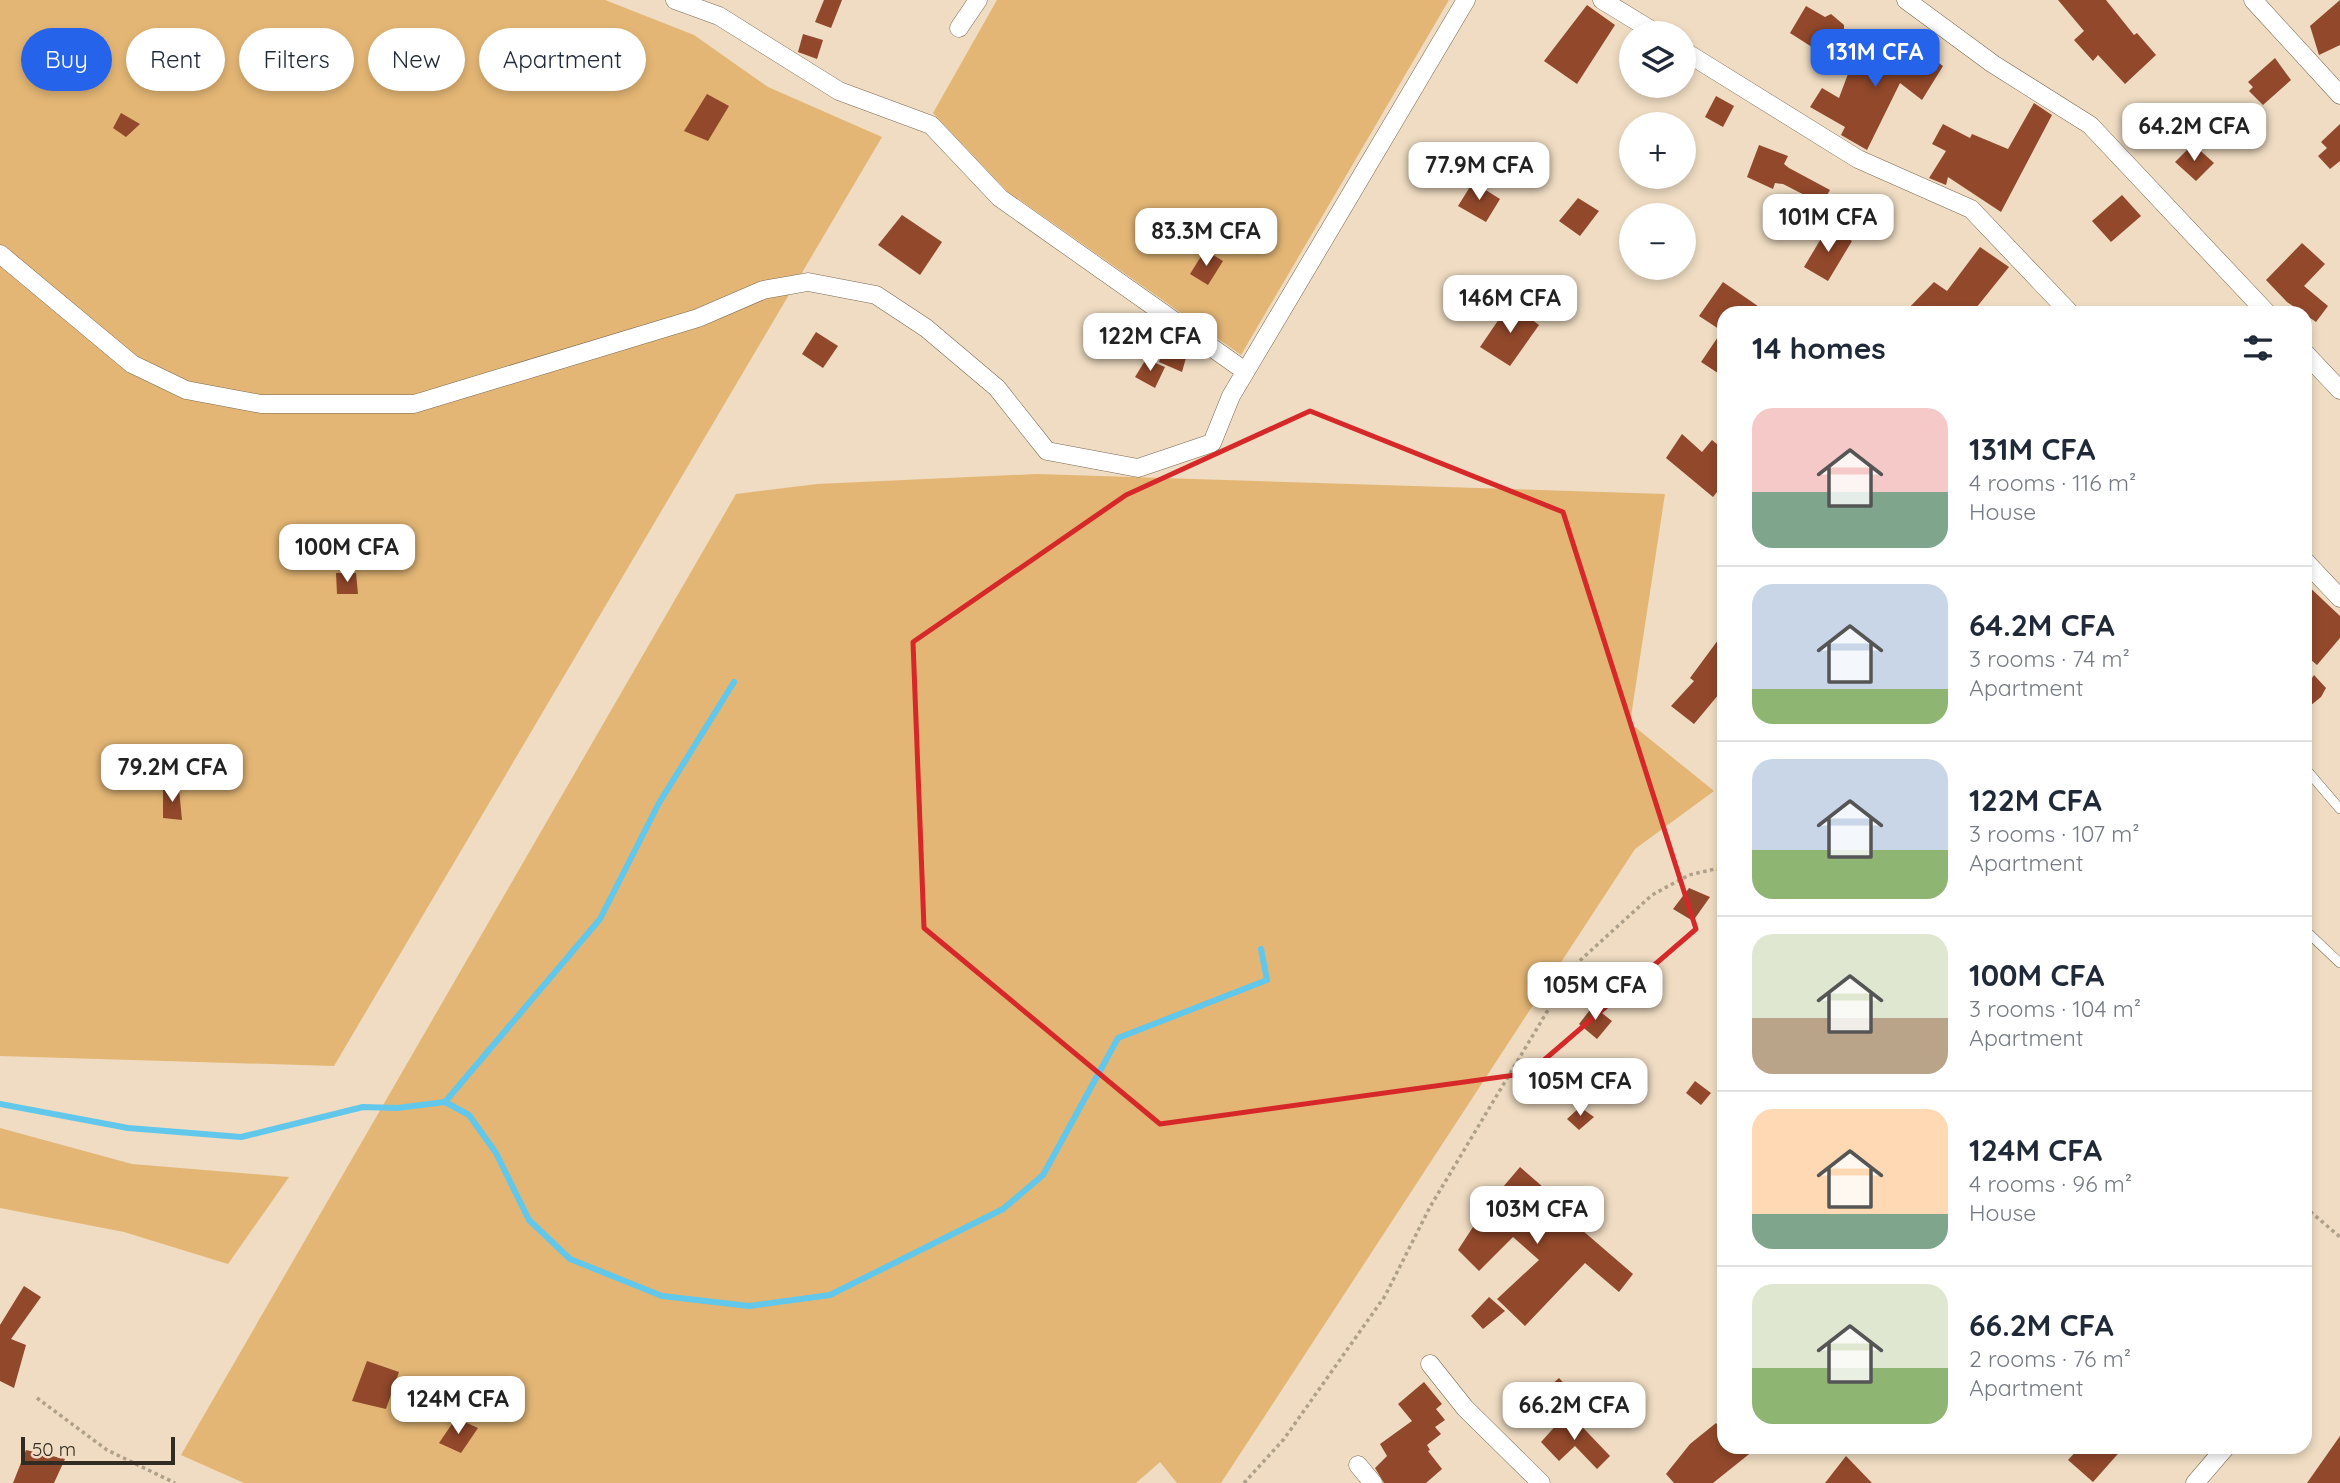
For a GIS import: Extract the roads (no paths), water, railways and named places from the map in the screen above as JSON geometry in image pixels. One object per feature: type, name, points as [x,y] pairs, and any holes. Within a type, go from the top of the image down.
[{"type":"street","points":[[675,0],[719,16],[839,91],[931,125],[1000,198],[1245,371]]},
{"type":"street","points":[[959,28],[978,0]]},
{"type":"street","points":[[0,254],[132,364],[186,390],[261,404],[414,404],[698,318],[763,290],[808,282],[876,295],[926,328],[998,388],[1047,451],[1138,468],[1212,443],[1231,396],[1245,371],[1466,0]]},
{"type":"street","points":[[1602,0],[1636,21]]},
{"type":"street","points":[[1906,0],[1993,64],[2090,125],[2260,306]]},
{"type":"street","points":[[2253,0],[2332,75],[2340,95]]},
{"type":"street","points":[[1696,58],[1858,159],[1971,209],[2063,306]]},
{"type":"street","points":[[2312,360],[2340,390]]},
{"type":"street","points":[[2312,568],[2340,598]]},
{"type":"street","points":[[1430,1364],[1465,1408],[1541,1483]]},
{"type":"street","points":[[2195,1483],[2220,1454]]},
{"type":"street","points":[[1358,1465],[1373,1483]]},
{"type":"lane","points":[[2312,776],[2340,809]]},
{"type":"lane","points":[[2312,937],[2340,964]]},
{"type":"waterway","points":[[445,1102],[600,919],[659,803],[734,682]]},
{"type":"waterway","points":[[0,1104],[128,1128],[241,1137],[363,1107],[397,1108],[445,1102],[469,1115],[496,1153],[529,1220],[570,1259],[662,1296],[749,1306],[830,1295],[1003,1209],[1043,1175],[1118,1038],[1267,980],[1261,949]]}]
